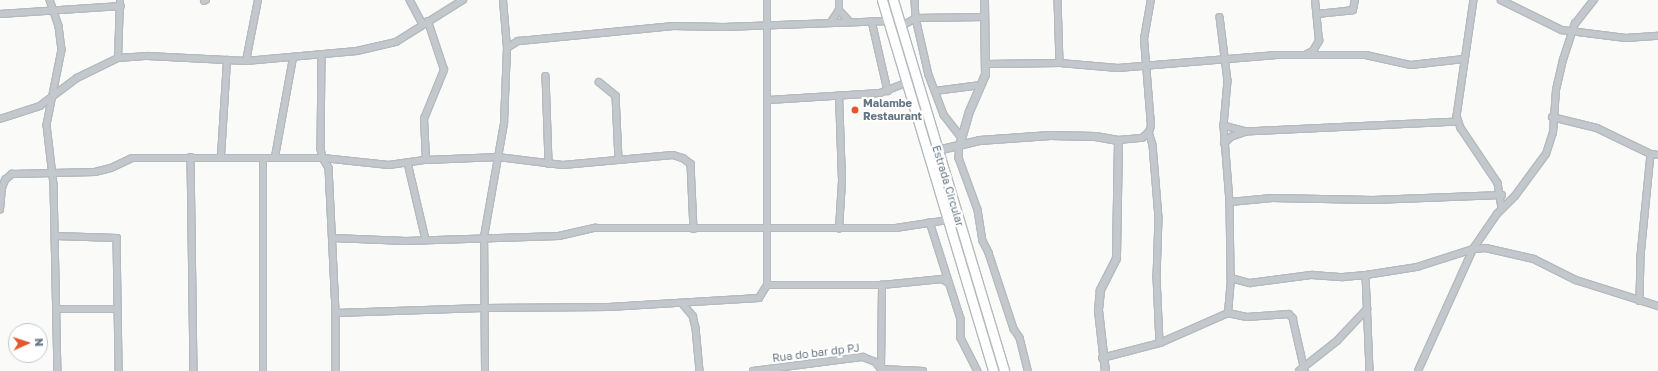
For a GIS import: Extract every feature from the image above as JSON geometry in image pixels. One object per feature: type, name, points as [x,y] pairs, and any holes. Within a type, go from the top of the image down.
[{"type":"main road","name":"Estrada Circular","points":[[882,0],[993,371]]},
{"type":"main road","name":"Estrada Circular","points":[[893,0],[1004,371]]},
{"type":"street","points":[[50,0],[56,12],[62,50],[52,98],[47,140],[53,175],[56,236],[58,371]]},
{"type":"street","points":[[118,58],[120,0]]},
{"type":"street","points":[[246,61],[258,0]]},
{"type":"street","points":[[410,0],[426,23],[444,70],[424,119],[426,160]]},
{"type":"street","points":[[0,119],[33,108],[52,98],[77,78],[118,58],[148,56],[246,61],[322,55],[380,47],[396,42],[462,0]]},
{"type":"street","points":[[485,371],[483,308],[484,237],[504,123],[507,48],[503,0]]},
{"type":"street","points":[[336,314],[483,308],[683,304],[759,298],[767,285],[769,100],[767,0]]},
{"type":"street","points":[[831,22],[839,10],[839,0]]},
{"type":"street","points":[[912,0],[916,8]]},
{"type":"street","points":[[915,0],[916,18],[935,91],[944,115],[960,140]]},
{"type":"street","points":[[984,0],[986,64],[981,85],[969,111],[960,140],[959,158],[978,210],[983,241],[1014,328],[1020,338],[1028,371]]},
{"type":"street","points":[[1058,0],[1060,63]]},
{"type":"street","points":[[1150,0],[1144,39],[1151,118],[1149,132],[1153,145],[1159,218],[1157,277],[1160,343]]},
{"type":"street","points":[[1304,55],[1313,51],[1319,41],[1316,0]]},
{"type":"street","points":[[1317,14],[1353,10],[1354,0]]},
{"type":"street","points":[[1474,0],[1464,59],[1458,122],[1491,170],[1502,195],[1502,209]]},
{"type":"street","points":[[1502,0],[1562,30],[1626,38],[1658,36]]},
{"type":"street","points":[[1418,371],[1473,249],[1502,209],[1515,196],[1546,154],[1553,132],[1552,117],[1558,79],[1572,31],[1594,0]]},
{"type":"street","points":[[0,14],[56,12],[120,6]]},
{"type":"street","points":[[839,10],[850,22]]},
{"type":"street","points":[[900,27],[916,18],[984,17]]},
{"type":"street","points":[[1220,17],[1228,81],[1224,126],[1224,144],[1230,202],[1231,278],[1228,313]]},
{"type":"street","points":[[872,21],[888,91]]},
{"type":"street","points":[[507,48],[518,41],[661,27],[889,21]]},
{"type":"street","points":[[506,35],[518,41]]},
{"type":"street","points":[[322,55],[322,158],[329,168],[336,314],[336,371]]},
{"type":"street","points":[[986,64],[1060,63],[1101,68],[1224,58],[1304,55],[1366,55],[1411,65],[1464,59]]},
{"type":"street","points":[[275,158],[293,58]]},
{"type":"street","points":[[221,156],[227,60]]},
{"type":"street","points":[[546,76],[549,164]]},
{"type":"street","points":[[598,82],[616,96],[619,160]]},
{"type":"street","points":[[769,100],[840,96],[888,91],[906,83]]},
{"type":"street","points":[[935,91],[981,85]]},
{"type":"street","points":[[839,229],[842,181],[840,96]]},
{"type":"street","points":[[1552,117],[1597,128],[1651,154],[1658,155]]},
{"type":"street","points":[[1224,144],[1231,137],[1246,132],[1458,122]]},
{"type":"street","points":[[1224,126],[1246,132]]},
{"type":"street","points":[[937,150],[960,140],[1050,135],[1095,136],[1118,140],[1142,138],[1149,132]]},
{"type":"street","points":[[1105,371],[1102,358],[1098,310],[1100,290],[1116,258],[1118,140]]},
{"type":"street","points":[[1640,301],[1641,248],[1651,154]]},
{"type":"street","points":[[0,210],[2,180],[12,174],[22,172],[53,175],[95,172],[111,168],[132,158],[221,156],[322,158],[389,165],[426,160],[499,157],[549,164],[673,155],[688,160],[693,173],[694,229]]},
{"type":"street","points":[[191,157],[194,371]]},
{"type":"street","points":[[263,158],[263,371]]},
{"type":"street","points":[[408,163],[426,240]]},
{"type":"street","points":[[1230,202],[1272,198],[1374,200],[1502,195]]},
{"type":"street","points":[[333,238],[426,240],[484,237],[559,236],[595,228],[767,230],[896,228],[948,220]]},
{"type":"street","points":[[930,222],[961,318],[961,338],[978,371]]},
{"type":"street","points":[[56,236],[117,238],[119,371]]},
{"type":"street","points":[[1231,278],[1250,283],[1312,275],[1343,278],[1417,267],[1473,249],[1500,249],[1534,259],[1576,280],[1658,306]]},
{"type":"street","points":[[942,280],[946,273]]},
{"type":"street","points":[[1366,275],[1370,371]]},
{"type":"street","points":[[767,285],[882,285],[942,280],[949,284]]},
{"type":"street","points":[[882,285],[881,370],[924,371]]},
{"type":"street","points":[[693,316],[697,303]]},
{"type":"street","points":[[683,304],[693,316],[699,343],[700,371]]},
{"type":"street","points":[[56,309],[118,309]]},
{"type":"street","points":[[1303,370],[1337,340],[1367,309]]},
{"type":"street","points":[[1102,358],[1160,343],[1228,313],[1247,317],[1289,314],[1293,318],[1303,370]]},
{"type":"street","name":"Rua do bar dp PJ","points":[[753,371],[800,368],[863,357],[876,362],[881,370]]},
{"type":"place","name":"Malambe Restaurant","points":[[855,110]]}]
